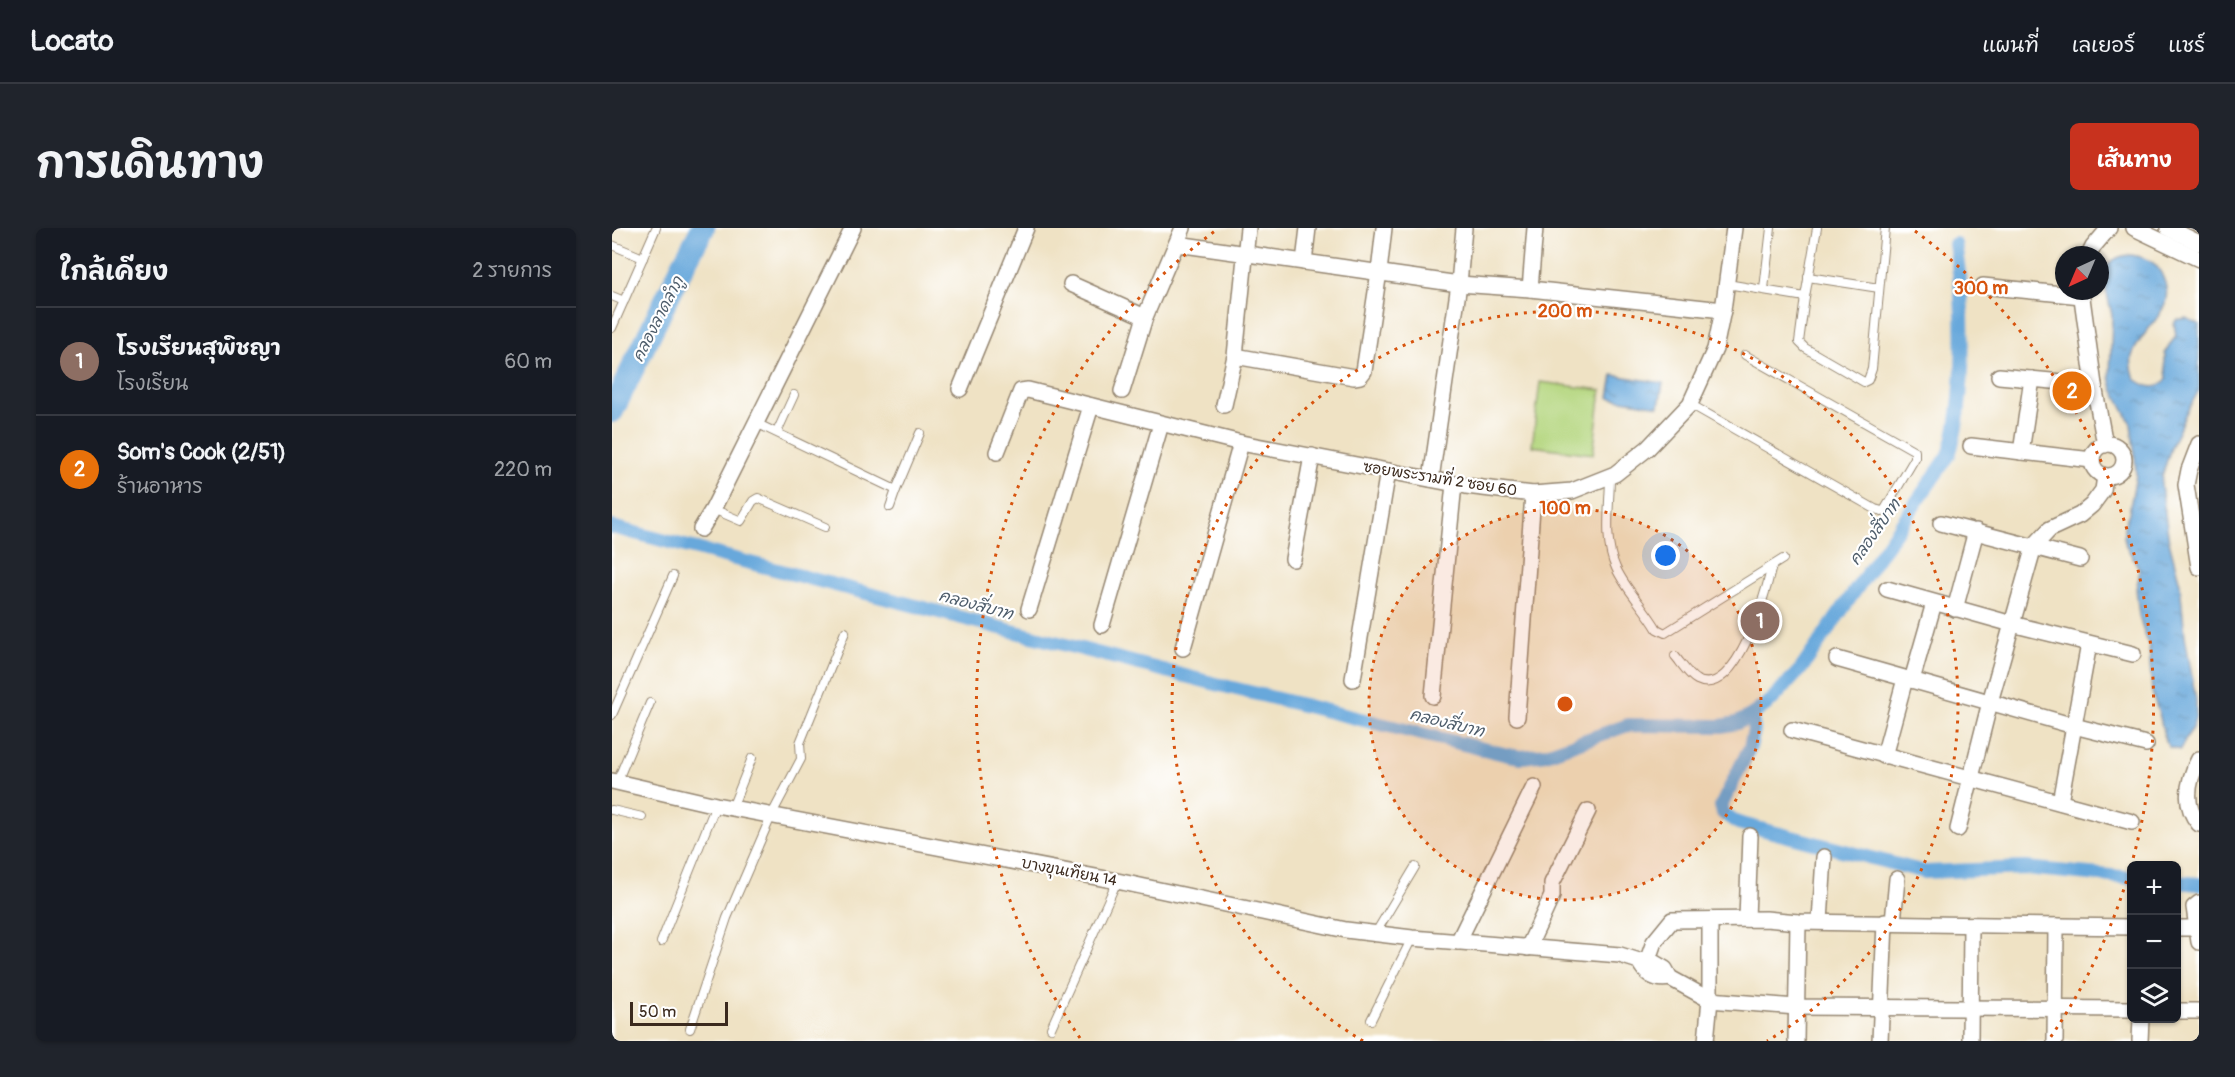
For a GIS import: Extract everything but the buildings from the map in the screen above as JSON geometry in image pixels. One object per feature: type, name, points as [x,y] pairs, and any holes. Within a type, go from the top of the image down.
[{"type":"street","points":[[700,529],[713,509],[853,228]]},
{"type":"street","points":[[960,389],[1026,228]]},
{"type":"street","points":[[1122,391],[1145,317],[1183,228]]},
{"type":"street","points":[[1224,405],[1235,356],[1248,228]]},
{"type":"street","points":[[1304,262],[1308,228]]},
{"type":"street","points":[[1235,356],[1357,377],[1364,370],[1384,228]]},
{"type":"street","points":[[1431,479],[1459,284],[1464,228]]},
{"type":"street","points":[[1530,289],[1535,228]]},
{"type":"street","name":"ซอยพระรามที่ 2 ซอย 60","points":[[997,452],[1021,390],[1028,390],[1241,443],[1454,484],[1533,494],[1572,491],[1610,476],[1648,448],[1690,404],[1715,349],[1723,310],[1734,228]]},
{"type":"street","points":[[2096,246],[2111,228],[2125,232],[2134,228],[2199,259]]},
{"type":"street","points":[[2168,228],[2199,243]]},
{"type":"street","points":[[1177,244],[1459,284],[1530,289],[1723,310]]},
{"type":"street","points":[[1071,284],[1145,317]]},
{"type":"street","points":[[1983,286],[2055,291]]},
{"type":"street","points":[[2082,300],[2105,445]]},
{"type":"street","points":[[1999,376],[2094,385]]},
{"type":"street","points":[[2021,452],[2032,379]]},
{"type":"street","points":[[1029,609],[1091,406]]},
{"type":"street","points":[[1102,625],[1161,424]]},
{"type":"street","points":[[1183,648],[1241,443]]},
{"type":"street","points":[[2199,444],[2186,485],[2199,567]]},
{"type":"street","points":[[2105,445],[2117,447],[2124,459],[2120,471],[2110,476],[2096,471],[2092,460],[2096,450],[2105,445]]},
{"type":"street","points":[[1971,447],[2092,460]]},
{"type":"street","points":[[1293,559],[1312,456]]},
{"type":"street","points":[[1353,679],[1388,471]]},
{"type":"street","points":[[1958,829],[1990,702],[2034,546],[2050,529],[2080,515],[2092,505],[2103,490],[2105,476]]},
{"type":"street","points":[[1432,696],[1454,484]]},
{"type":"street","points":[[1517,717],[1533,494]]},
{"type":"street","points":[[1941,523],[2079,559]]},
{"type":"street","points":[[1955,609],[1976,531]]},
{"type":"street","points":[[1887,589],[1955,609],[2133,654]]},
{"type":"street","points":[[1884,756],[1934,603]]},
{"type":"street","points":[[2060,802],[2090,644]]},
{"type":"street","points":[[1837,659],[2146,744]]},
{"type":"street","points":[[1792,730],[2132,822]]},
{"type":"street","points":[[2199,759],[2188,784],[2188,797],[2191,812],[2199,824]]},
{"type":"street","name":"บางขุนเทียน 14","points":[[614,782],[716,805],[1117,881],[1346,930],[1635,958]]},
{"type":"street","points":[[1458,942],[1534,787]]},
{"type":"street","points":[[1528,948],[1552,896],[1552,883],[1588,811]]},
{"type":"street","points":[[1747,919],[1750,836]]},
{"type":"street","points":[[1820,921],[1824,857]]},
{"type":"street","points":[[1880,1041],[1889,922],[1897,879]]},
{"type":"street","points":[[2181,930],[2198,935],[2194,907],[2199,903]]},
{"type":"street","points":[[2127,927],[1798,922],[1747,919],[1672,921],[1654,942],[1635,958],[1665,969],[1670,978],[1710,1000],[1796,1007],[2127,1009]]},
{"type":"street","points":[[1706,1041],[1710,1000],[1710,920]]},
{"type":"street","points":[[1796,1041],[1798,922]]},
{"type":"street","points":[[1970,1041],[1971,925]]},
{"type":"street","points":[[2055,1041],[2056,926]]},
{"type":"street","points":[[2181,1011],[2199,1011]]},
{"type":"street","points":[[2140,1041],[2141,1023]]},
{"type":"lane","points":[[612,328],[656,228]]},
{"type":"lane","points":[[1764,289],[1771,228]]},
{"type":"lane","points":[[1817,228],[1799,342],[1805,348],[1864,382],[1869,380],[1872,369],[1885,228]]},
{"type":"lane","points":[[612,245],[643,258]]},
{"type":"lane","points":[[1808,277],[1879,288]]},
{"type":"lane","points":[[1727,284],[1805,297]]},
{"type":"lane","points":[[612,296],[624,301]]},
{"type":"lane","points":[[1690,404],[1875,509],[1882,511],[1885,509],[1915,458],[1915,451],[1745,355]]},
{"type":"lane","points":[[777,432],[794,395]]},
{"type":"lane","points":[[756,423],[896,490]]},
{"type":"lane","points":[[890,507],[920,433]]},
{"type":"lane","points":[[1610,476],[1609,541],[1611,556],[1616,569],[1661,632],[1665,633],[1783,559]]},
{"type":"lane","points":[[713,509],[741,521],[753,501],[758,498],[825,527]]},
{"type":"lane","points":[[1675,656],[1697,680],[1709,682],[1723,678],[1748,638],[1765,597],[1772,566]]},
{"type":"lane","points":[[612,714],[673,576]]},
{"type":"lane","points":[[690,1029],[728,918],[772,814],[801,759],[800,743],[845,632]]},
{"type":"lane","points":[[614,782],[650,702]]},
{"type":"lane","points":[[732,808],[752,758]]},
{"type":"lane","points":[[661,942],[716,805]]},
{"type":"lane","points":[[612,810],[642,817]]},
{"type":"lane","points":[[1375,934],[1415,867]]},
{"type":"lane","points":[[1051,1028],[1117,881]]},
{"type":"lane","points":[[1371,1020],[1412,938]]},
{"type":"green space","points":[[1540,382],[1601,390],[1593,454],[1532,446]]},
{"type":"water","points":[[2131,255],[2152,262],[2161,273],[2166,286],[2163,308],[2132,356],[2135,379],[2152,387],[2164,382],[2167,378],[2165,353],[2176,335],[2174,324],[2176,320],[2186,318],[2199,324],[2199,390],[2171,448],[2161,486],[2169,541],[2180,584],[2185,636],[2196,700],[2196,716],[2193,726],[2180,750],[2169,747],[2165,741],[2152,692],[2149,647],[2139,616],[2136,588],[2139,568],[2124,538],[2124,526],[2129,513],[2136,475],[2135,458],[2131,424],[2113,389],[2110,377],[2112,315],[2108,300],[2109,264],[2121,257]]},
{"type":"water","points":[[1613,375],[1663,383],[1659,406],[1609,398]]},
{"type":"waterway","name":"คลองลาดลำภู","points":[[612,411],[703,228]]},
{"type":"waterway","name":"คลองสี่บาท","points":[[612,527],[1216,684],[1508,755],[1522,757],[1546,754],[1628,725],[1721,726],[1737,723],[1771,701],[1801,669],[1949,455],[1959,407],[1962,350],[1961,294],[1955,244]]},
{"type":"waterway","points":[[1752,715],[1754,730],[1750,747],[1721,806],[1723,813],[1738,823],[1925,872],[2025,868],[2127,878]]},
{"type":"waterway","points":[[2181,882],[2199,884]]},
{"type":"place","name":"Som's Cook (2/51)","points":[[2072,391]]},
{"type":"place","name":"โรงเรียนสุพิชญา","points":[[1760,621]]}]
